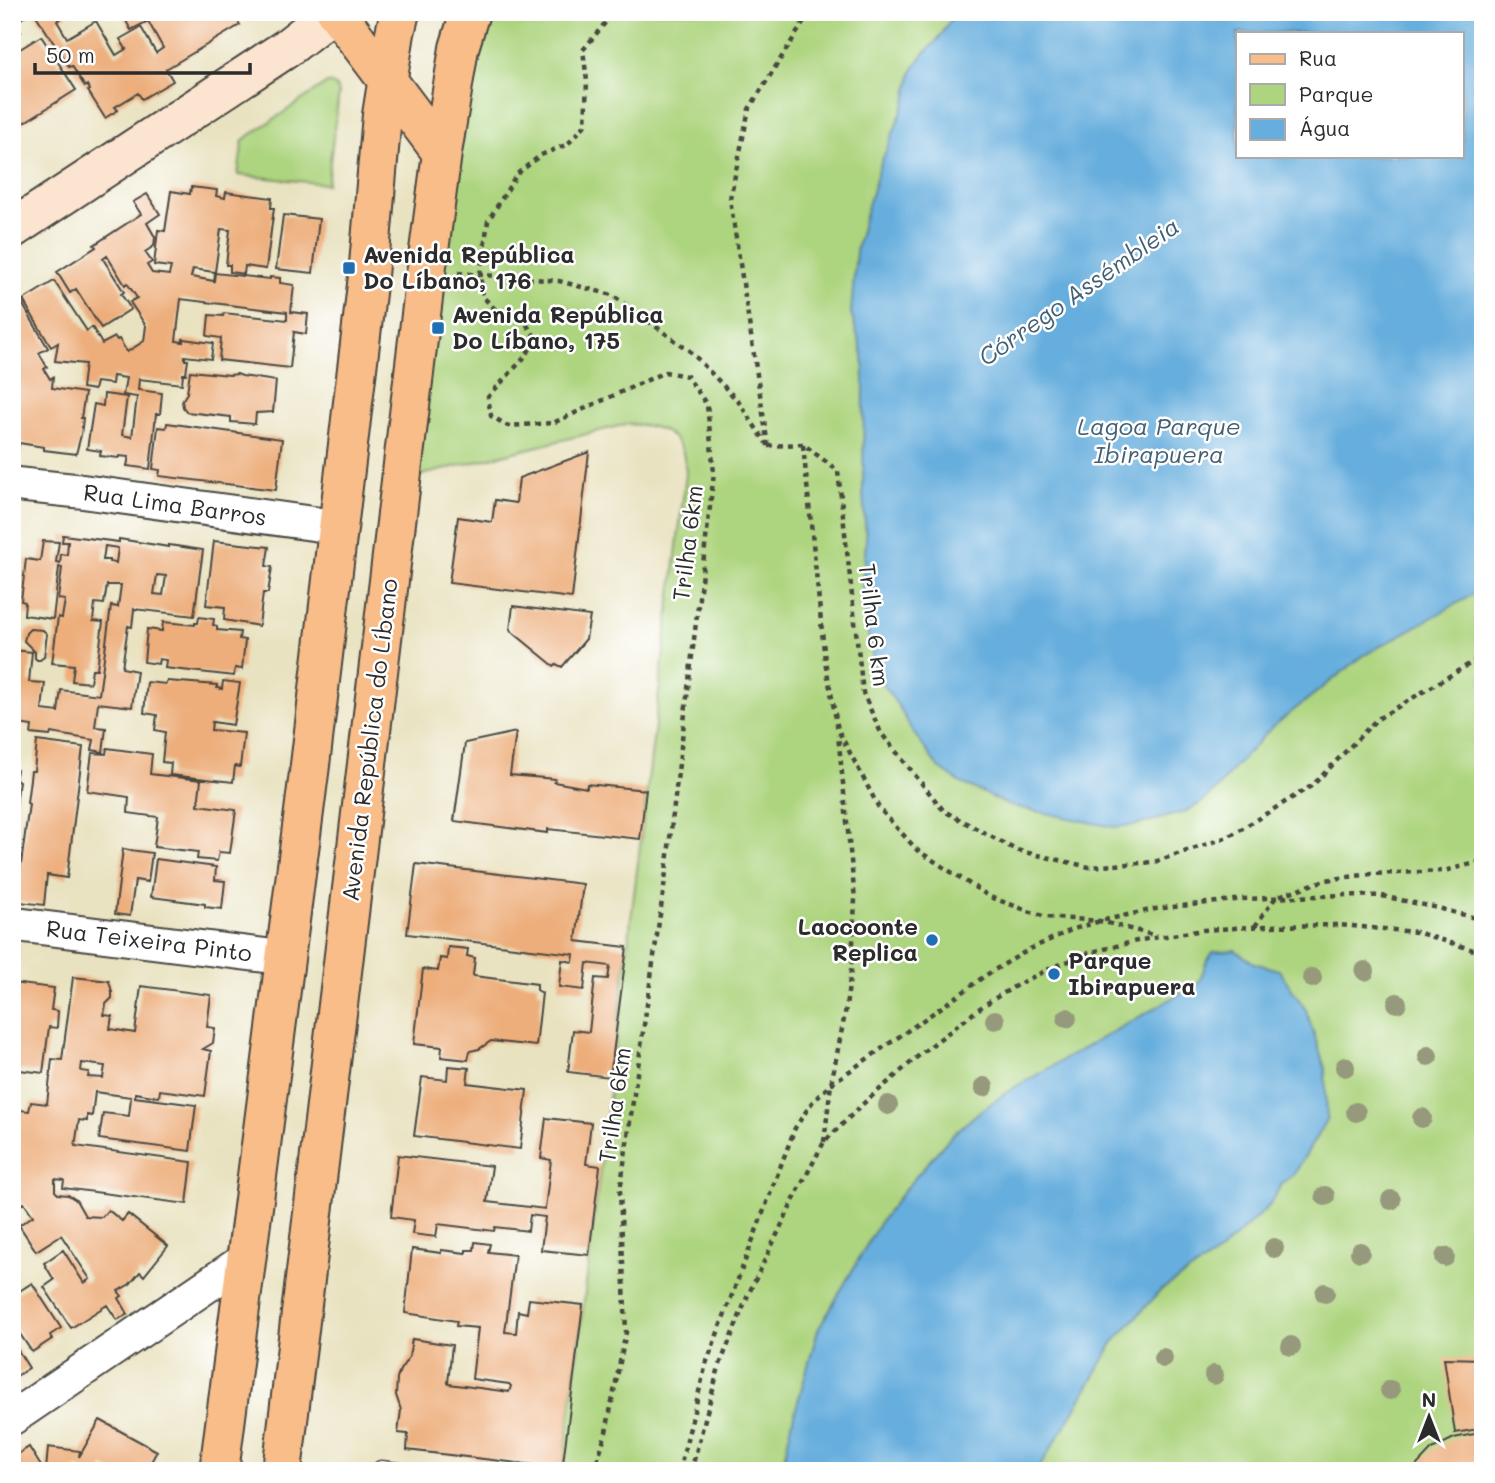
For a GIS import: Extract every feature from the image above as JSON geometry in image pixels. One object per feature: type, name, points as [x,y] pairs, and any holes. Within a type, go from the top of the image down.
[{"type":"main road","points":[[335,12],[442,153]]},
{"type":"main road","points":[[219,1471],[286,958],[338,527],[368,276],[382,115],[400,12]]},
{"type":"main road","name":"Avenida República do Líbano","points":[[288,1466],[426,273],[459,48],[470,12]]},
{"type":"street","points":[[12,229],[287,48],[335,12]]},
{"type":"street","name":"Rua Lima Barros","points":[[12,484],[338,527]]},
{"type":"street","name":"Rua Teixeira Pinto","points":[[12,924],[286,958]]},
{"type":"street","points":[[12,1418],[246,1259]]},
{"type":"lane","points":[[381,1469],[399,1471]]},
{"type":"path","name":"Trilha 6km","points":[[594,1471],[606,1432],[626,1332],[620,1191],[665,880],[714,472],[707,405],[688,376],[665,372],[553,423],[508,426],[491,416],[488,397],[523,359],[537,339],[526,324],[496,310],[483,297],[480,275],[488,221],[517,174],[541,155],[568,144],[585,125],[587,81],[583,50],[614,12]]},
{"type":"path","points":[[768,446],[730,199],[749,109],[810,12]]},
{"type":"path","points":[[426,273],[559,281],[612,295],[691,352],[738,401],[768,446]]},
{"type":"path","points":[[768,446],[803,444],[825,660],[838,730],[855,899],[852,964],[824,1142]]},
{"type":"path","name":"Trilha 6 km","points":[[803,444],[838,471],[863,693],[880,733],[944,811],[1017,850],[1089,867],[1154,862],[1227,837],[1313,785],[1376,720],[1476,660],[1483,660]]},
{"type":"path","points":[[838,730],[879,808],[917,850],[990,897],[1045,917],[1100,921],[1158,937]]},
{"type":"path","points":[[1254,927],[1276,897],[1325,880],[1371,874],[1444,871],[1483,861]]},
{"type":"path","points":[[679,1471],[706,1364],[795,1128],[813,1101],[831,1084],[986,975],[1040,944],[1100,921],[1155,909],[1243,898],[1382,896],[1483,920]]},
{"type":"path","points":[[691,1471],[719,1367],[748,1294],[824,1142],[923,1052],[984,1005],[1051,968],[1092,952],[1203,930],[1340,925],[1416,932],[1483,953]]},
{"type":"green space","name":"Parque Ibirapuera","points":[[490,12],[1483,12],[1483,1471],[563,1471],[686,473],[684,459],[677,442],[666,432],[627,424],[414,477],[471,73]]},
{"type":"green space","points":[[327,83],[335,86],[339,93],[327,184],[238,175],[243,140]]},
{"type":"water","name":"Lagoa Parque Ibirapuera","points":[[955,12],[1483,12],[1483,589],[1363,656],[1271,728],[1216,790],[1198,805],[1184,812],[1137,825],[1113,827],[1011,806],[959,782],[938,767],[911,729],[883,685],[874,662],[862,588],[866,541],[863,491],[863,355],[851,313],[856,252],[862,226],[879,168],[906,101],[912,72],[922,56],[940,37]]},
{"type":"water","points":[[1235,950],[1254,963],[1279,970],[1306,1010],[1325,1068],[1327,1119],[1295,1173],[1281,1185],[1269,1206],[1216,1255],[1161,1290],[1113,1343],[1037,1471],[781,1471],[818,1330],[880,1222],[951,1136],[1010,1090],[1199,983],[1213,952]]},
{"type":"building","points":[[12,12],[31,12],[15,23],[21,32],[12,38]]},
{"type":"building","points":[[34,12],[71,12],[57,21],[67,38],[96,21],[116,55],[126,49],[120,39],[141,27],[156,53],[163,48],[148,21],[131,30],[121,12],[143,12],[146,18],[153,12],[233,12],[240,25],[166,69],[173,81],[142,99],[138,93],[115,107],[118,110],[105,118],[87,85],[85,87],[72,66],[69,67]]},
{"type":"building","points":[[41,36],[76,90],[12,130],[12,54]]},
{"type":"building","points":[[191,187],[217,190],[216,196],[225,198],[226,192],[272,198],[271,208],[274,208],[266,269],[245,266],[244,274],[230,272],[230,265],[226,265],[230,230],[221,229],[215,272],[193,269],[191,277],[214,281],[215,273],[280,278],[280,283],[294,285],[291,312],[308,314],[306,334],[294,332],[290,368],[219,360],[221,338],[207,336],[209,315],[223,316],[224,313],[287,320],[287,312],[181,299],[176,341],[183,342],[183,339],[213,343],[211,359],[185,356],[185,360],[188,360],[182,384],[139,379],[138,390],[162,393],[160,414],[156,414],[150,469],[127,466],[129,457],[100,456],[101,451],[87,449],[94,404],[103,406],[104,394],[127,397],[122,435],[132,437],[137,397],[123,395],[126,378],[113,376],[112,384],[96,382],[94,390],[82,388],[85,364],[55,361],[58,343],[51,347],[23,300],[54,281],[87,331],[92,327],[102,344],[115,337],[127,352],[144,341],[146,326],[130,302],[137,298],[127,283],[125,285],[107,256],[103,259],[124,292],[121,294],[131,309],[101,328],[76,289],[70,293],[57,272],[141,214],[133,202],[147,194],[160,214],[147,223],[155,237],[154,246],[145,252],[152,262],[147,265],[152,273],[169,275],[171,267],[154,265],[158,230],[165,231],[171,191],[190,194]]},
{"type":"building","points":[[283,215],[319,219],[313,273],[276,269]]},
{"type":"building","points":[[19,298],[48,348],[39,353],[47,367],[44,369],[50,379],[53,377],[52,388],[85,393],[81,435],[76,454],[44,450],[44,447],[19,443],[18,451],[12,450],[12,398],[17,395],[12,386],[12,302]]},
{"type":"building","points":[[190,371],[237,374],[276,381],[273,412],[256,413],[255,424],[231,422],[231,417],[187,412],[182,401],[187,393]]},
{"type":"building","points":[[167,423],[282,439],[276,490],[159,476],[160,470],[153,469],[158,427],[166,428]]},
{"type":"building","points":[[589,452],[572,598],[449,583],[458,517],[492,522],[495,500],[516,503],[519,478]]},
{"type":"building","points":[[12,526],[18,526],[14,559],[12,559]]},
{"type":"building","points":[[63,535],[203,550],[194,616],[134,609],[132,627],[128,626],[122,668],[137,671],[132,707],[98,703],[95,727],[106,728],[103,752],[92,750],[94,740],[51,733],[50,736],[31,734],[32,726],[12,723],[12,650],[32,652],[29,682],[45,683],[42,710],[58,712],[61,690],[99,695],[111,606],[118,607],[121,585],[107,585],[104,604],[95,603],[93,621],[103,622],[97,669],[92,669],[90,683],[72,681],[74,665],[52,663],[58,617],[62,618],[65,600],[58,599],[62,568],[59,567],[53,619],[24,615],[25,602],[21,601],[26,559],[40,561],[43,541],[59,542],[56,562],[60,563],[61,554],[67,555],[68,542],[62,542]],"holes":[[[105,546],[118,548],[116,563],[103,560]],[[157,575],[166,576],[163,595],[154,594]]]},
{"type":"building","points":[[214,541],[269,547],[266,566],[272,567],[268,593],[263,593],[259,626],[224,620],[225,607],[206,605]]},
{"type":"building","points":[[513,606],[590,616],[586,639],[562,667],[556,664],[554,666],[510,630]]},
{"type":"building","points":[[199,617],[214,619],[213,625],[217,626],[217,630],[240,632],[239,639],[245,640],[242,669],[235,668],[234,676],[165,668],[166,660],[159,659],[158,664],[144,662],[147,629],[162,631],[163,622],[195,625]]},
{"type":"building","points":[[30,629],[43,630],[47,634],[44,657],[40,660],[35,658],[35,652],[24,641]]},
{"type":"building","points":[[167,681],[217,685],[217,688],[222,689],[223,681],[240,683],[233,725],[212,722],[211,730],[244,733],[240,767],[235,766],[233,782],[170,775],[171,763],[162,762],[165,732],[155,730],[157,715],[144,713],[147,682],[166,684]]},
{"type":"building","points":[[516,732],[510,775],[555,779],[554,782],[587,788],[587,784],[646,790],[640,839],[548,829],[548,833],[454,821],[465,743]]},
{"type":"building","points":[[37,741],[83,747],[67,878],[47,875],[44,905],[12,901],[12,841],[19,842],[15,871],[20,872]]},
{"type":"building","points":[[107,748],[152,754],[150,774],[201,780],[198,805],[236,810],[230,853],[219,852],[217,861],[197,859],[198,852],[154,847],[158,817],[128,813],[129,797],[87,791],[92,753],[106,754]]},
{"type":"building","points":[[12,769],[17,770],[15,780],[19,781],[14,821],[12,821]]},
{"type":"building","points":[[123,849],[152,853],[148,882],[135,880],[130,916],[115,914]]},
{"type":"building","points":[[156,859],[216,867],[215,880],[225,881],[222,909],[151,897]]},
{"type":"building","points":[[416,864],[583,884],[576,941],[627,947],[610,1077],[568,1072],[573,1030],[589,1032],[595,978],[608,979],[610,966],[587,963],[584,990],[559,987],[562,960],[573,962],[574,954],[407,934]]},
{"type":"building","points":[[448,947],[468,949],[467,956],[475,958],[474,976],[537,984],[537,990],[542,993],[536,1046],[491,1041],[470,1051],[468,1060],[441,1057],[442,1047],[414,1044],[423,969],[438,971],[440,958],[447,959]]},
{"type":"building","points":[[73,977],[109,981],[112,998],[106,1004],[104,1015],[112,1016],[110,1029],[135,1033],[141,986],[211,995],[207,1027],[215,1028],[213,1043],[203,1049],[211,1051],[205,1096],[160,1090],[159,1097],[135,1093],[135,1097],[196,1105],[190,1151],[99,1139],[103,1113],[129,1116],[131,1097],[95,1092],[92,1116],[87,1115],[87,1121],[79,1120],[75,1146],[192,1162],[187,1204],[63,1188],[64,1180],[55,1179],[55,1191],[76,1200],[85,1216],[102,1217],[108,1210],[122,1221],[128,1214],[168,1246],[144,1276],[140,1272],[130,1284],[118,1291],[128,1314],[117,1320],[107,1305],[71,1328],[44,1287],[54,1280],[44,1263],[63,1250],[84,1283],[90,1279],[61,1235],[36,1251],[19,1225],[33,1216],[24,1203],[12,1210],[12,1139],[16,1140],[20,1110],[29,1111],[31,1102],[47,1104],[52,1059],[62,1060]],"holes":[[[82,1063],[105,1066],[103,1078],[88,1077],[89,1072],[81,1071]]]},
{"type":"building","points":[[12,983],[54,988],[51,1010],[58,1011],[57,1028],[49,1027],[43,1073],[12,1069]]},
{"type":"building","points":[[448,1066],[469,1068],[467,1083],[527,1090],[520,1149],[414,1136],[422,1077],[447,1080]]},
{"type":"building","points":[[546,1118],[591,1123],[586,1164],[600,1166],[589,1255],[541,1250],[545,1217],[530,1215],[528,1231],[495,1227],[494,1231],[438,1224],[436,1237],[412,1234],[414,1220],[391,1217],[398,1155],[492,1166],[487,1202],[545,1209],[551,1160],[541,1158]]},
{"type":"building","points":[[475,1242],[490,1244],[488,1252],[515,1255],[505,1332],[516,1333],[518,1311],[527,1313],[529,1299],[583,1305],[562,1471],[552,1471],[552,1467],[407,1450],[408,1434],[398,1433],[401,1410],[396,1395],[397,1379],[409,1357],[412,1339],[452,1345],[449,1384],[509,1392],[509,1384],[472,1379],[478,1328],[456,1326],[457,1321],[405,1313],[412,1249],[466,1253],[466,1250],[474,1250]]},
{"type":"building","points":[[32,1283],[61,1328],[50,1335],[52,1339],[32,1352],[12,1322],[12,1296]]},
{"type":"building","points":[[12,1337],[29,1368],[12,1379]]},
{"type":"building","points":[[1444,1358],[1483,1359],[1483,1430],[1455,1433]]},
{"type":"building","points":[[100,1420],[157,1451],[151,1462],[162,1469],[161,1471],[112,1471],[104,1466],[101,1471],[83,1471],[77,1467],[76,1471],[46,1471],[48,1447],[80,1451],[79,1457]]},
{"type":"building","points":[[1474,1434],[1483,1436],[1483,1471],[1413,1471],[1432,1449],[1454,1438]]},
{"type":"building","points":[[29,1447],[44,1471],[12,1471],[12,1458]]},
{"type":"place","name":"Avenida República Do Líbano, 176","points":[[349,268]]},
{"type":"place","name":"Avenida República Do Líbano, 175","points":[[438,328]]},
{"type":"place","name":"Laocoonte Replica","points":[[932,940]]},
{"type":"place","name":"Parque Ibirapuera","points":[[1054,974]]},
{"type":"water label","name":"Córrego Assémbleia","points":[[1079,292]]}]
